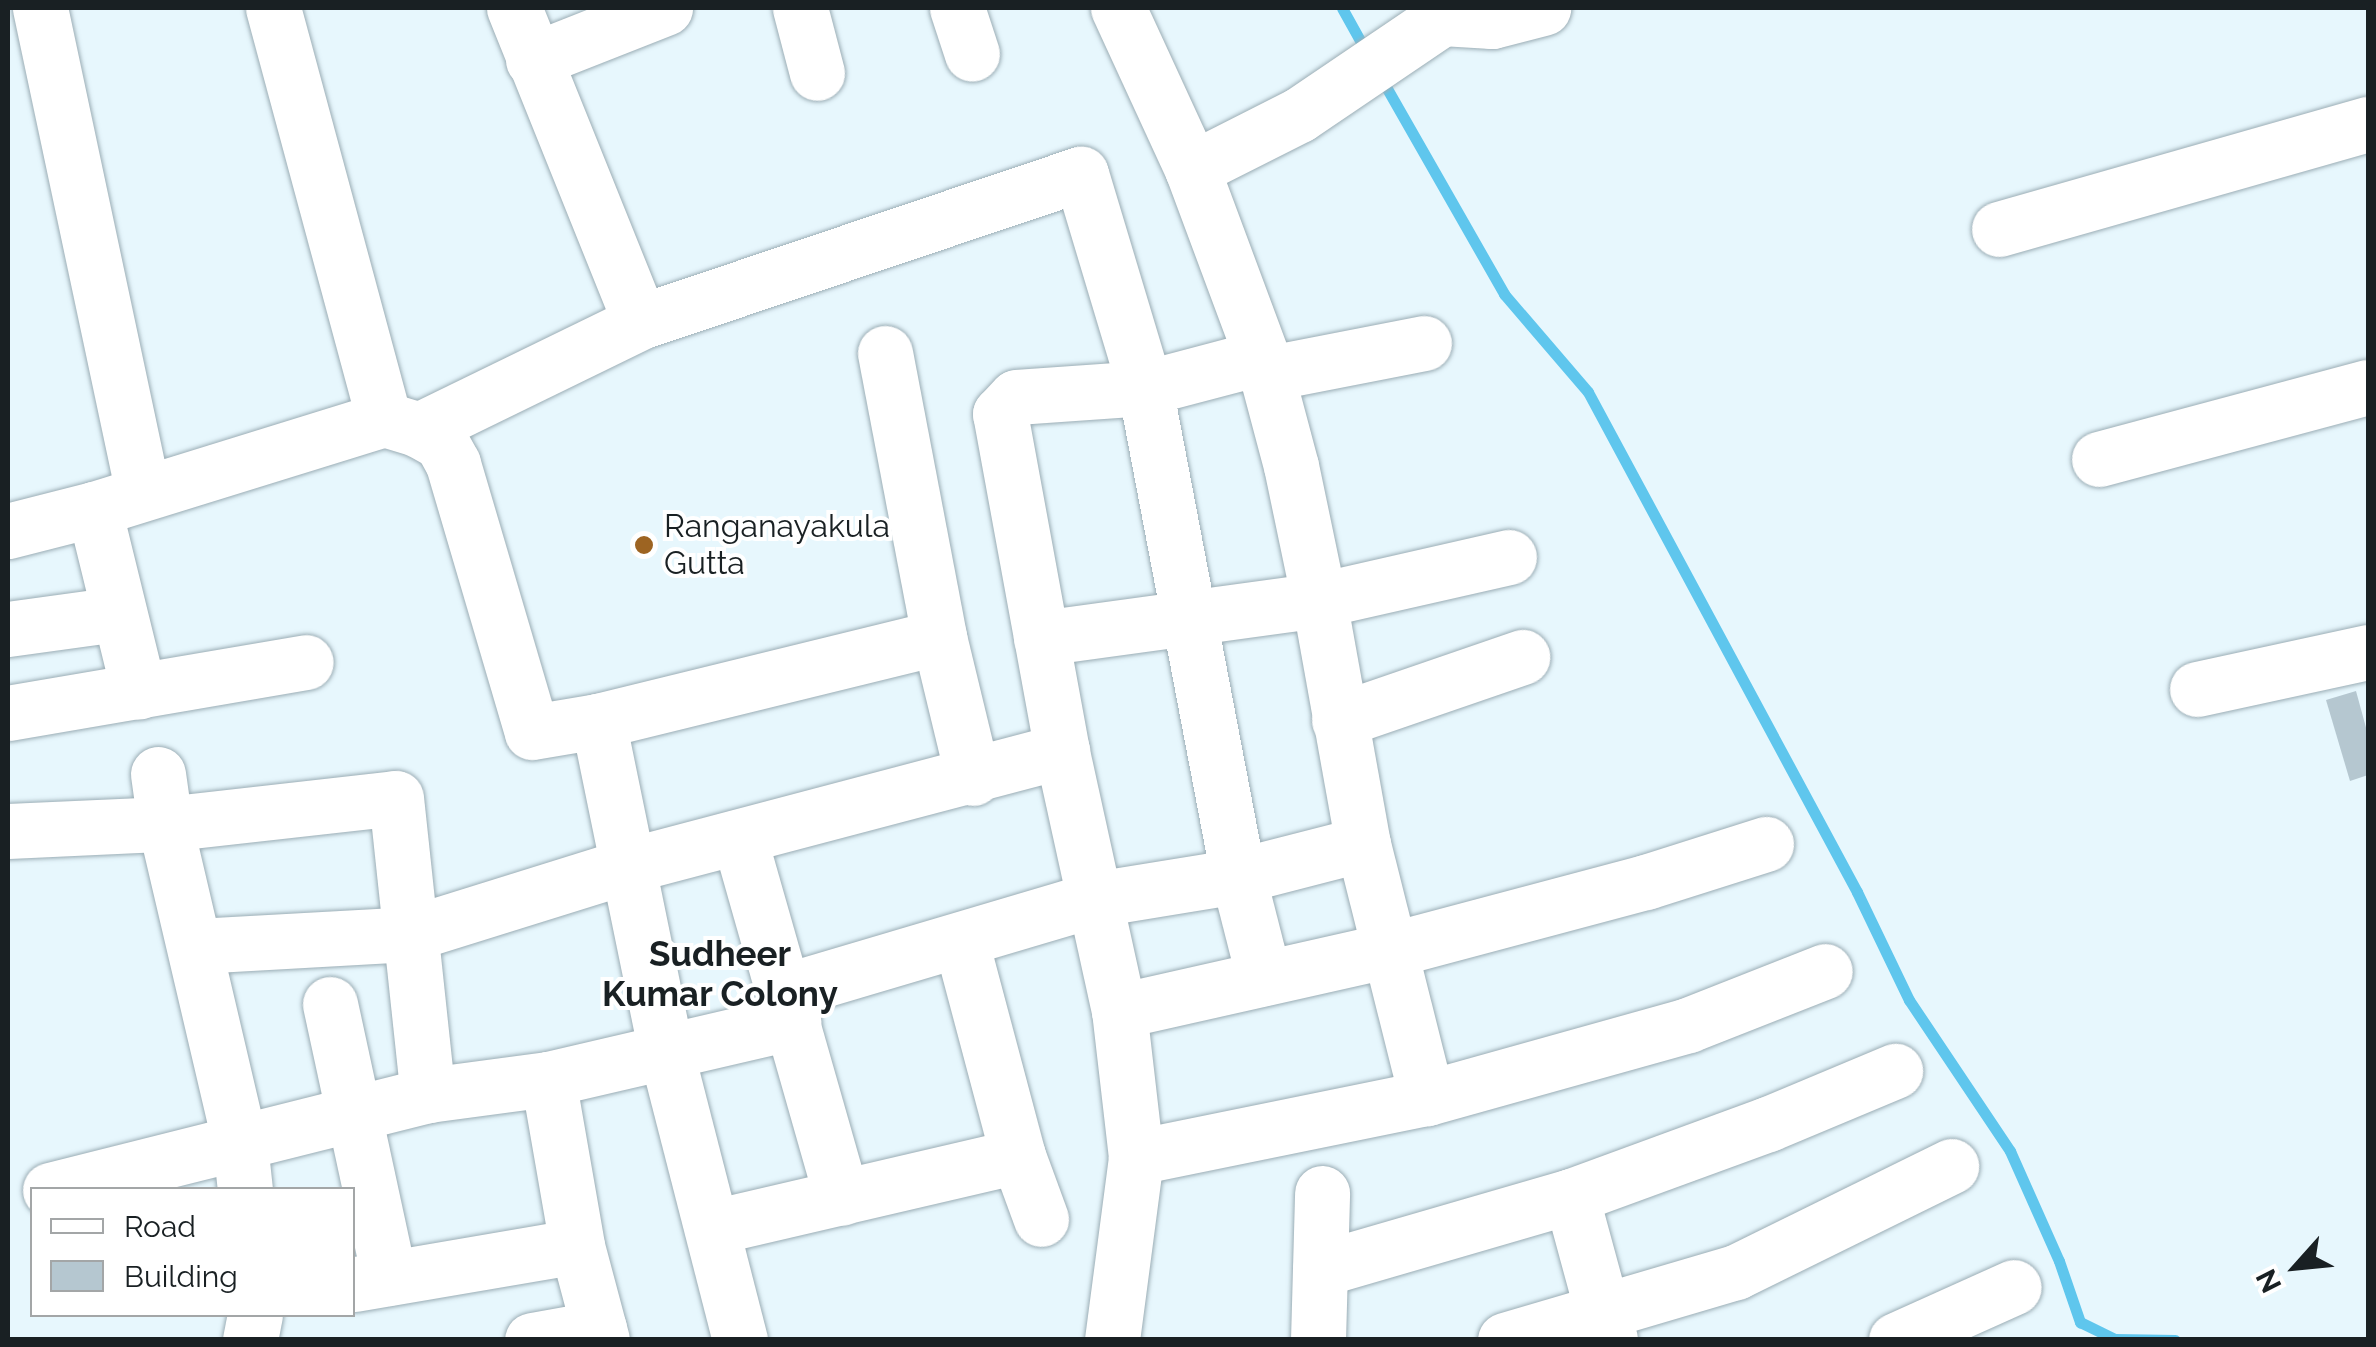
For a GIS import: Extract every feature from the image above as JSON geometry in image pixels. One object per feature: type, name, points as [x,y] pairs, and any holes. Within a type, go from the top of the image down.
[{"type":"street","points":[[40,8],[119,501],[117,614],[139,692]]},
{"type":"street","points":[[273,8],[402,424],[441,442],[453,464],[532,732],[598,721],[939,637]]},
{"type":"street","points":[[514,8],[640,322]]},
{"type":"street","points":[[533,60],[664,8]]},
{"type":"street","points":[[800,8],[816,73]]},
{"type":"street","points":[[1118,8],[1192,169],[1264,365],[1291,466],[1363,844],[1427,1098]]},
{"type":"street","points":[[1192,169],[1299,115],[1442,18],[1492,20],[1543,8]]},
{"type":"street","points":[[1999,228],[2368,124]]},
{"type":"street","points":[[8,531],[402,424],[640,322],[1081,174],[1144,388],[1238,876],[1264,978]]},
{"type":"street","points":[[1112,1340],[1136,1157],[1120,1010],[1062,751],[1000,414],[1016,397],[1144,388],[1264,365],[1424,343]]},
{"type":"street","points":[[885,354],[939,637],[973,778]]},
{"type":"street","points":[[2099,459],[2368,387]]},
{"type":"street","points":[[1041,638],[1318,600],[1509,557]]},
{"type":"street","points":[[8,629],[117,614]]},
{"type":"street","points":[[2196,688],[2368,652]]},
{"type":"street","points":[[1339,720],[1522,657]]},
{"type":"street","points":[[8,712],[306,662]]},
{"type":"street","points":[[598,721],[666,1052],[740,1340]]},
{"type":"street","points":[[197,946],[409,934],[630,865],[973,778],[1062,751]]},
{"type":"street","points":[[8,831],[162,800],[396,798],[428,1095]]},
{"type":"street","points":[[162,800],[243,1166]]},
{"type":"street","points":[[739,837],[842,1198]]},
{"type":"street","points":[[81,1186],[243,1166],[354,1114],[428,1095],[548,1079],[666,1052],[961,942],[1096,899],[1238,876],[1363,844]]},
{"type":"street","points":[[1120,1010],[1390,950],[1646,882],[1766,844]]},
{"type":"street","points":[[961,942],[1018,1156],[1041,1219]]},
{"type":"street","points":[[1136,1157],[1427,1098],[1688,1025],[1825,971]]},
{"type":"street","points":[[330,1004],[354,1114],[371,1281],[578,1246]]},
{"type":"street","points":[[1320,1269],[1572,1196],[1768,1124],[1894,1072]]},
{"type":"street","points":[[532,1340],[601,1334],[578,1246],[548,1079]]},
{"type":"street","points":[[713,1228],[1018,1156]]},
{"type":"street","points":[[1505,1340],[1606,1326],[1736,1272],[1950,1166]]},
{"type":"street","points":[[1318,1340],[1322,1192]]},
{"type":"street","points":[[1572,1196],[1606,1326]]},
{"type":"street","points":[[1896,1340],[2014,1287]]},
{"type":"building","points":[[2356,691],[2368,735],[2368,775],[2350,781],[2326,700]]},
{"type":"waterway","points":[[1342,8],[1367,53]]},
{"type":"waterway","points":[[1381,78],[1504,294],[1588,392],[1857,892],[1909,1000],[2010,1151],[2059,1261],[2080,1322],[2115,1339],[2175,1340]]},
{"type":"place","name":"Ranganayakula Gutta","points":[[644,545]]},
{"type":"district","name":"Sudheer Kumar Colony","points":[[720,974]]}]
